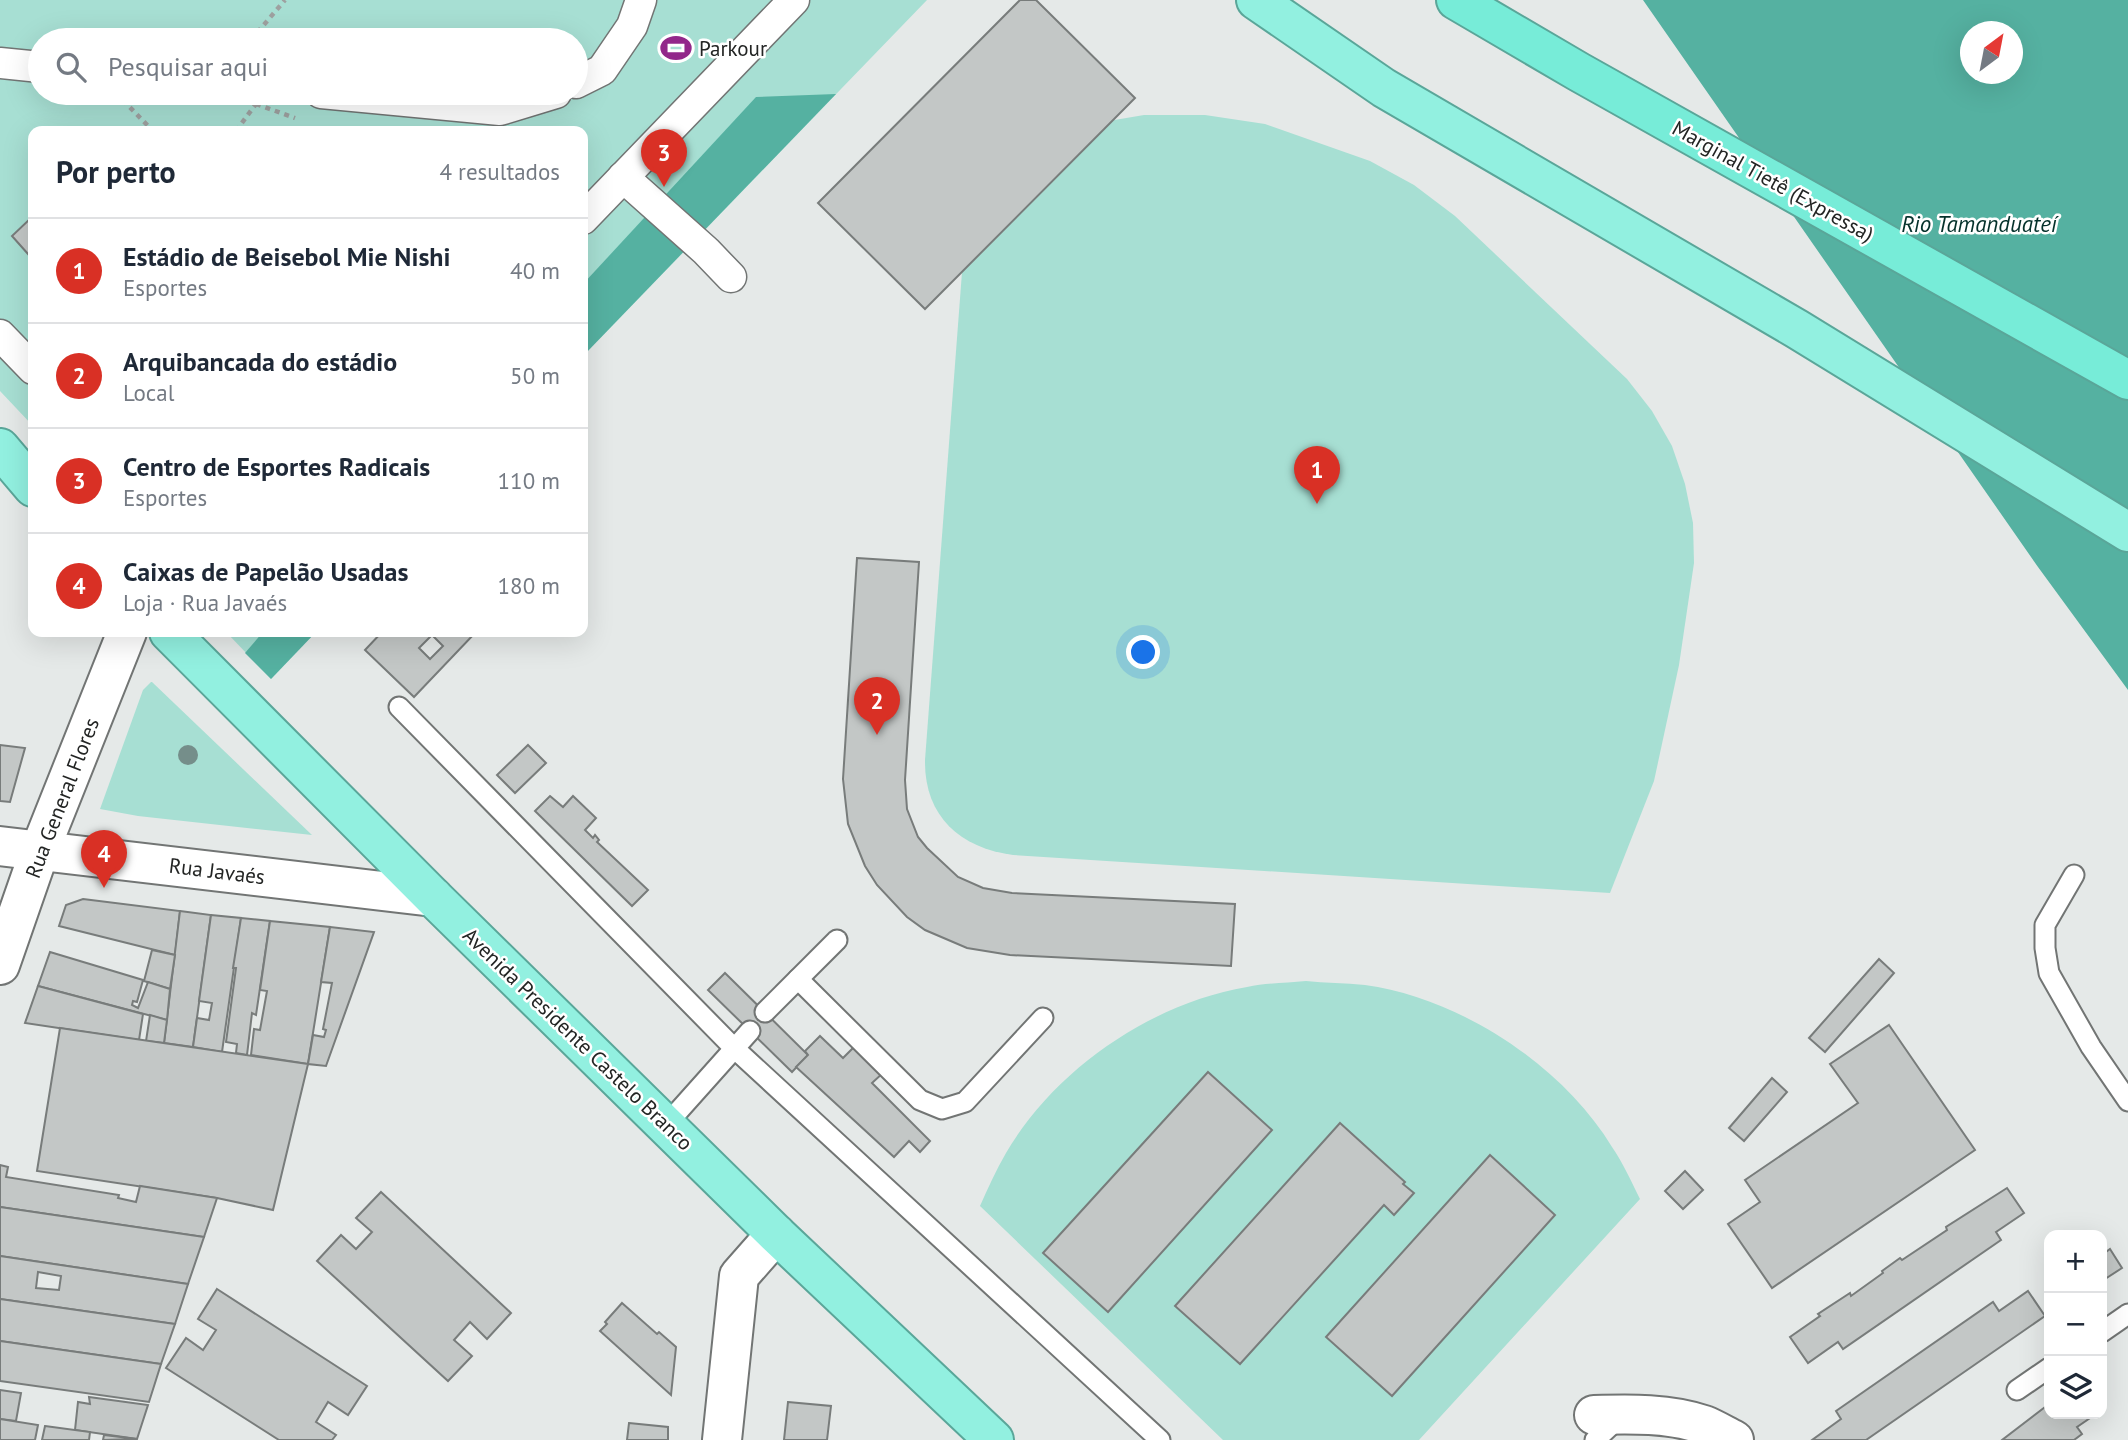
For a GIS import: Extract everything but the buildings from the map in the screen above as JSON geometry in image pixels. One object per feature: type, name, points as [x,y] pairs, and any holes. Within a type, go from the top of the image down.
[{"type":"highway","points":[[1256,0],[1384,88],[1797,329],[2128,532]]},
{"type":"highway","name":"Marginal Tietê (Expressa)","points":[[1456,0],[1579,72],[2128,380]]},
{"type":"highway","points":[[0,448],[28,481]]},
{"type":"highway","name":"Avenida Presidente Castelo Branco","points":[[174,637],[433,897],[776,1234],[994,1440]]},
{"type":"street","points":[[588,77],[602,71],[632,26],[641,0]]},
{"type":"street","points":[[588,214],[794,0]]},
{"type":"street","points":[[0,63],[28,65]]},
{"type":"street","points":[[447,105],[500,110],[516,105]]},
{"type":"street","points":[[623,177],[731,277]]},
{"type":"street","points":[[0,335],[28,364]]},
{"type":"street","name":"Rua General Flores","points":[[0,965],[40,850],[125,637]]},
{"type":"street","name":"Rua Javaés","points":[[0,846],[433,897]]},
{"type":"street","points":[[722,1440],[739,1276],[776,1234]]},
{"type":"street","points":[[1604,1423],[1671,1418],[1703,1425],[1734,1440]]},
{"type":"lane","points":[[399,707],[734,1048],[1160,1440]]},
{"type":"lane","points":[[2074,875],[2045,925],[2049,974],[2091,1047],[2128,1101]]},
{"type":"lane","points":[[765,1012],[837,940]]},
{"type":"lane","points":[[798,979],[920,1100],[942,1109],[965,1102],[1044,1018]]},
{"type":"lane","points":[[666,1125],[750,1031]]},
{"type":"lane","points":[[2107,1329],[2128,1314]]},
{"type":"lane","points":[[2017,1390],[2044,1371]]},
{"type":"path","points":[[261,28],[285,0]]},
{"type":"path","points":[[128,105],[148,126]]},
{"type":"path","points":[[240,126],[255,105]]},
{"type":"path","points":[[259,105],[298,119]]},
{"type":"shaded area","points":[[0,0],[927,0],[588,351],[588,126],[28,126],[28,421],[0,391]]},
{"type":"shaded area","points":[[1144,115],[1205,115],[1265,124],[1370,161],[1414,185],[1455,216],[1627,379],[1652,411],[1672,446],[1685,484],[1693,523],[1694,563],[1679,665],[1654,781],[1610,893],[1013,855],[976,845],[948,826],[938,812],[926,780],[925,760],[969,180],[1085,125]]},
{"type":"shaded area","points":[[231,637],[311,637],[271,679]]},
{"type":"shaded area","points":[[151,682],[312,835],[138,816],[100,809],[143,690]]},
{"type":"shaded area","points":[[1306,981],[1365,985],[1401,992],[1472,1020],[1505,1040],[1537,1063],[1566,1089],[1591,1117],[1620,1159],[1640,1199],[1419,1440],[1223,1440],[980,1206],[1002,1159],[1027,1122],[1051,1094],[1109,1044],[1142,1024],[1211,995],[1254,986]]},
{"type":"water","name":"Rio Tamanduateí","points":[[1643,0],[2128,0],[2128,690],[2038,567]]},
{"type":"water","points":[[836,94],[588,351],[588,279],[756,97]]},
{"type":"water","points":[[259,637],[311,637],[271,679],[245,653]]},
{"type":"place","name":"Parkour","points":[[676,48]]},
{"type":"place","name":"Centro de Esportes Radicais","points":[[664,187]]},
{"type":"place","name":"Estádio de Beisebol Mie Nishi","points":[[1317,504]]},
{"type":"place","name":"Arquibancada do estádio","points":[[877,735]]},
{"type":"place","name":"Caixas de Papelão Usadas","points":[[104,888]]}]
